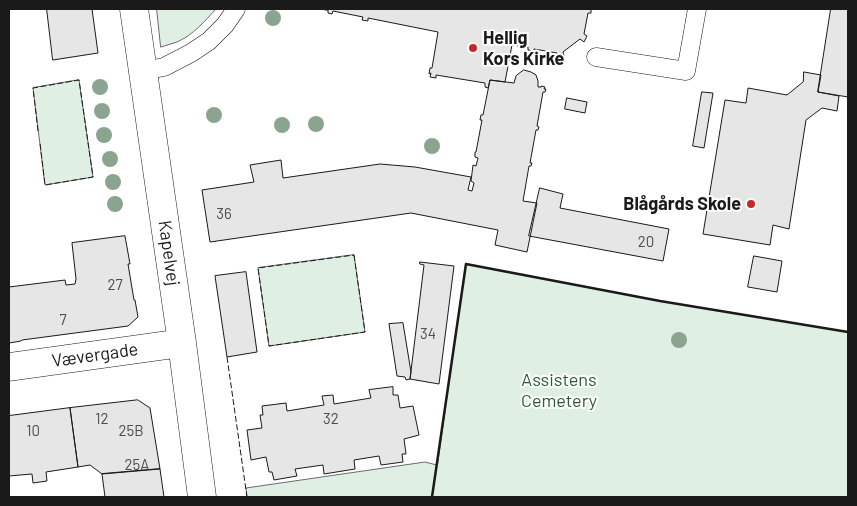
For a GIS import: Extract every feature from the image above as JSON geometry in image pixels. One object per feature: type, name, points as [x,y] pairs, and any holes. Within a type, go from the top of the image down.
[{"type":"street","name":"Kapelvej","points":[[134,9],[202,497]]},
{"type":"street","name":"Vævergade","points":[[9,367],[182,343]]},
{"type":"lane","points":[[143,71],[164,68],[191,53],[208,41],[225,25],[236,9]]},
{"type":"lane","points":[[596,57],[686,71],[697,9]]},
{"type":"green space","points":[[157,9],[216,9],[188,36],[161,47]]},
{"type":"green space","points":[[79,80],[93,177],[45,185],[33,88]]},
{"type":"green space","points":[[354,255],[365,332],[269,346],[258,268]]},
{"type":"green space","name":"Assistens Cemetery","points":[[466,264],[660,301],[848,332],[848,497],[247,497],[246,488],[425,462],[437,465]]},
{"type":"building","points":[[47,9],[92,9],[98,53],[53,60]]},
{"type":"building","name":"Hellig Kors Kirke","points":[[325,9],[591,9],[591,13],[588,13],[584,34],[587,36],[584,42],[580,39],[563,52],[564,56],[558,57],[557,53],[534,49],[534,51],[528,50],[528,47],[512,45],[505,82],[490,80],[488,88],[485,87],[485,83],[436,75],[436,78],[430,77],[430,68],[432,68],[438,32],[368,18],[368,21],[362,20],[363,17],[333,11],[332,14],[328,13],[328,10]]},
{"type":"building","points":[[831,9],[848,9],[848,97],[818,92]]},
{"type":"building","points":[[524,70],[536,75],[538,87],[545,87],[544,89],[546,89],[543,92],[537,126],[539,127],[536,130],[530,163],[532,163],[529,166],[523,201],[537,203],[527,252],[495,245],[498,230],[411,213],[210,242],[202,190],[254,182],[250,165],[281,160],[283,178],[380,164],[415,167],[471,177],[468,190],[472,191],[474,183],[471,181],[473,165],[476,166],[478,158],[475,157],[475,152],[482,120],[480,120],[481,115],[483,115],[490,80],[514,83],[516,76]]},
{"type":"building","points":[[804,72],[821,75],[818,92],[839,96],[837,111],[822,108],[806,120],[789,229],[773,225],[770,245],[703,234],[725,100],[746,103],[748,88],[787,95],[803,82]]},
{"type":"building","points":[[702,92],[713,93],[704,148],[693,146]]},
{"type":"building","points":[[567,98],[587,102],[585,113],[565,109]]},
{"type":"building","points":[[540,188],[563,194],[560,208],[669,229],[663,261],[529,236]]},
{"type":"building","points":[[125,236],[138,317],[128,326],[9,343],[9,287],[65,280],[66,285],[75,284],[72,243]]},
{"type":"building","points":[[754,256],[782,261],[777,292],[748,287]]},
{"type":"building","points":[[420,262],[454,266],[439,384],[410,379],[424,265],[420,264]]},
{"type":"building","points":[[246,272],[257,352],[227,357],[215,276]]},
{"type":"building","points":[[403,323],[411,372],[410,379],[406,380],[405,377],[397,376],[389,324]]},
{"type":"building","points":[[393,387],[393,395],[398,395],[400,408],[413,406],[419,435],[404,439],[406,454],[402,454],[403,462],[381,465],[379,456],[354,460],[355,469],[324,474],[323,465],[295,469],[297,476],[274,480],[272,472],[269,472],[266,457],[251,460],[247,430],[262,428],[260,415],[263,415],[262,406],[286,403],[287,411],[324,405],[322,396],[333,395],[334,404],[371,398],[369,390]]},
{"type":"building","points":[[138,400],[150,408],[160,469],[102,474],[90,465],[78,467],[70,408]]},
{"type":"building","points":[[70,408],[78,467],[46,472],[47,481],[33,483],[32,474],[9,476],[9,416]]},
{"type":"building","points":[[160,469],[164,497],[105,497],[102,474]]},
{"type":"fence","points":[[38,131],[33,88],[79,80],[93,177],[45,185],[40,143]]},
{"type":"fence","points":[[354,255],[365,332],[269,346],[258,268],[354,255]]},
{"type":"fence","points":[[227,357],[247,497]]},
{"type":"wall","points":[[432,497],[466,264],[660,301],[848,332]]},
{"type":"place","name":"Hellig Kors Kirke","points":[[473,48]]},
{"type":"place","name":"Blågårds Skole","points":[[751,204]]}]
